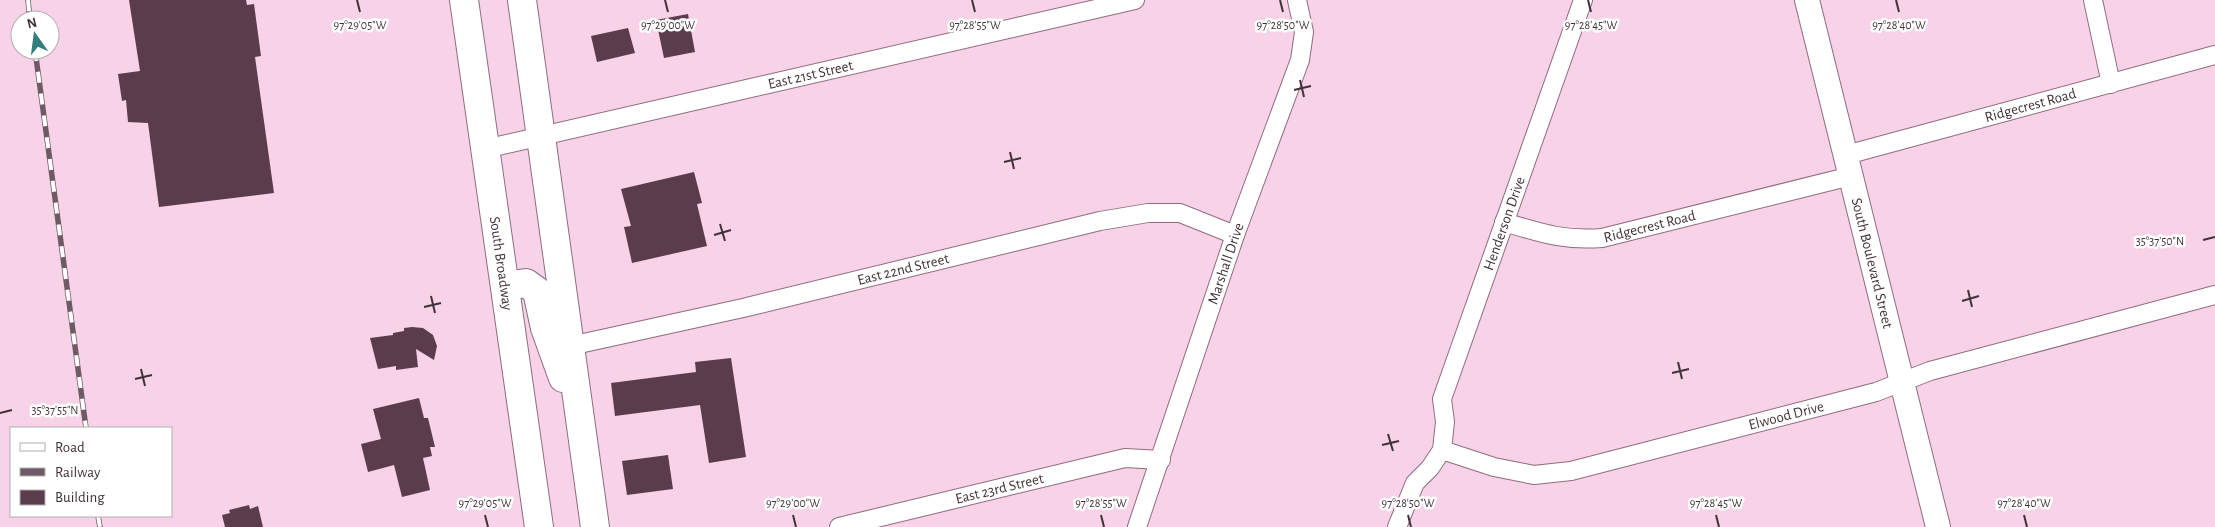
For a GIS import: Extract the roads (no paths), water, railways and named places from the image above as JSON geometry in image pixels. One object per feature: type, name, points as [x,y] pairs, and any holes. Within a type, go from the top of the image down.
[{"type":"main road","name":"South Broadway","points":[[464,0],[539,527]]},
{"type":"main road","points":[[522,0],[595,527]]},
{"type":"main road","name":"South Boulevard Street","points":[[1807,0],[1938,527]]},
{"type":"main road","points":[[505,286],[526,283],[537,291],[545,328],[582,435]]},
{"type":"main road","points":[[530,459],[556,527]]},
{"type":"street","name":"East 21st Street","points":[[485,148],[541,137],[1135,0]]},
{"type":"street","name":"Marshall Drive","points":[[1137,527],[1162,460],[1235,235],[1300,60],[1304,32],[1297,0]]},
{"type":"street","name":"Henderson Drive","points":[[1442,450],[1445,422],[1442,399],[1582,0]]},
{"type":"street","points":[[2093,0],[2111,84]]},
{"type":"street","name":"Ridgecrest Road","points":[[1504,222],[1557,238],[1579,240],[1602,238],[1849,166],[2111,84],[2215,56]]},
{"type":"street","name":"East 22nd Street","points":[[570,346],[744,308],[1100,221],[1148,213],[1180,213],[1235,235]]},
{"type":"street","name":"Elwood Drive","points":[[1442,450],[1494,467],[1534,475],[1571,471],[1876,392],[1930,371],[2215,295]]},
{"type":"street","points":[[1397,527],[1415,483],[1430,468],[1442,450]]},
{"type":"street","name":"East 23rd Street","points":[[839,527],[1125,458],[1162,460]]},
{"type":"railway","points":[[28,0],[29,10]]},
{"type":"railway","points":[[36,60],[86,427]]},
{"type":"railway","points":[[98,517],[100,527]]}]
